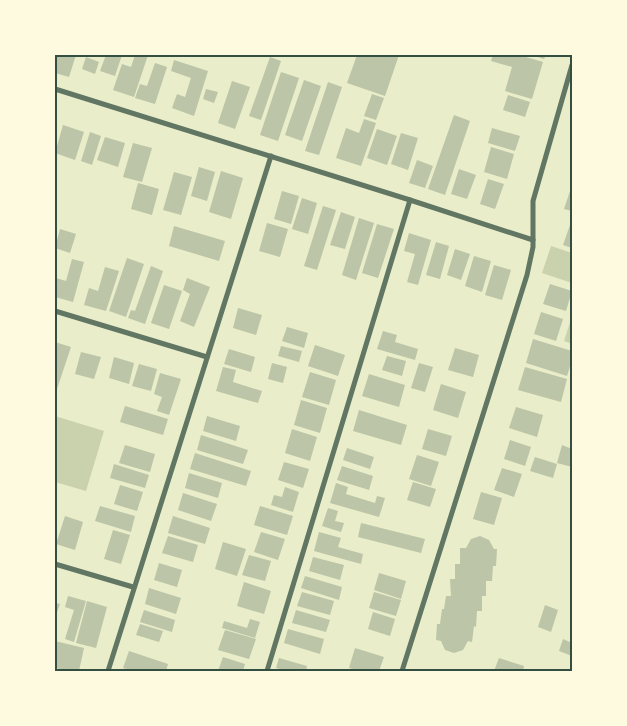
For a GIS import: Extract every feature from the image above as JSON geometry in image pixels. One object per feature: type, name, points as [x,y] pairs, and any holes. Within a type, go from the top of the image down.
[{"type":"street","points":[[404,670],[527,275],[533,240],[533,201],[572,65]]},
{"type":"street","points":[[55,89],[533,240]]},
{"type":"street","points":[[108,671],[133,587],[271,156]]},
{"type":"street","points":[[267,671],[410,200]]},
{"type":"street","points":[[55,311],[207,357]]},
{"type":"street","points":[[55,564],[133,587]]},
{"type":"green space","points":[[551,246],[572,253],[572,283],[542,273]]},
{"type":"green space","points":[[572,316],[572,344],[564,341]]},
{"type":"green space","points":[[55,416],[104,431],[86,491],[55,482]]},
{"type":"building","points":[[56,55],[76,55],[69,77],[55,73]]},
{"type":"building","points":[[106,55],[122,55],[115,76],[100,71]]},
{"type":"building","points":[[135,55],[148,55],[134,97],[113,90],[122,64],[131,67]]},
{"type":"building","points":[[357,55],[399,55],[385,96],[347,83]]},
{"type":"building","points":[[493,55],[519,55],[543,62],[532,99],[505,91],[512,67],[491,61]]},
{"type":"building","points":[[532,55],[546,55],[544,59]]},
{"type":"building","points":[[86,57],[99,62],[95,74],[82,69]]},
{"type":"building","points":[[270,57],[281,61],[261,120],[249,116]]},
{"type":"building","points":[[174,60],[208,71],[194,116],[172,108],[177,94],[185,97],[191,78],[171,71]]},
{"type":"building","points":[[155,63],[167,67],[155,104],[135,98],[140,84],[147,86]]},
{"type":"building","points":[[281,72],[299,78],[278,141],[260,135]]},
{"type":"building","points":[[304,80],[321,86],[302,141],[285,135]]},
{"type":"building","points":[[232,81],[250,87],[235,129],[218,123]]},
{"type":"building","points":[[328,82],[342,87],[319,155],[305,151]]},
{"type":"building","points":[[206,89],[218,92],[214,103],[203,99]]},
{"type":"building","points":[[372,94],[384,98],[376,120],[364,116]]},
{"type":"building","points":[[508,95],[530,102],[525,117],[503,110]]},
{"type":"building","points":[[454,115],[470,121],[445,195],[428,189]]},
{"type":"building","points":[[364,119],[376,123],[361,166],[336,158],[346,128],[359,133]]},
{"type":"building","points":[[63,125],[84,132],[75,160],[55,153]]},
{"type":"building","points":[[492,128],[520,136],[515,151],[488,143]]},
{"type":"building","points":[[377,129],[397,136],[387,165],[367,158]]},
{"type":"building","points":[[90,132],[101,136],[92,165],[81,161]]},
{"type":"building","points":[[401,133],[418,138],[408,170],[391,164]]},
{"type":"building","points":[[105,137],[125,143],[118,167],[97,160]]},
{"type":"building","points":[[133,143],[152,148],[142,182],[123,177]]},
{"type":"building","points":[[491,147],[514,154],[507,179],[484,172]]},
{"type":"building","points":[[417,160],[433,166],[425,188],[409,183]]},
{"type":"building","points":[[199,167],[215,172],[207,201],[191,196]]},
{"type":"building","points":[[459,169],[476,175],[467,199],[451,194]]},
{"type":"building","points":[[221,171],[243,178],[231,219],[209,212]]},
{"type":"building","points":[[174,172],[192,177],[181,215],[163,210]]},
{"type":"building","points":[[488,179],[504,184],[495,209],[480,204]]},
{"type":"building","points":[[138,183],[159,189],[152,215],[131,209]]},
{"type":"building","points":[[572,185],[572,211],[564,209]]},
{"type":"building","points":[[282,191],[299,196],[291,224],[274,219]]},
{"type":"building","points":[[302,198],[317,203],[308,234],[292,229]]},
{"type":"building","points":[[323,206],[336,210],[317,270],[304,266]]},
{"type":"building","points":[[341,212],[355,217],[345,249],[330,245]]},
{"type":"building","points":[[359,218],[374,223],[356,280],[342,275]]},
{"type":"building","points":[[267,223],[288,229],[280,257],[259,251]]},
{"type":"building","points":[[377,224],[394,229],[378,278],[362,273]]},
{"type":"building","points":[[570,225],[572,226],[572,248],[563,245]]},
{"type":"building","points":[[174,226],[225,241],[219,261],[169,246]]},
{"type":"building","points":[[60,229],[76,234],[70,253],[55,248]]},
{"type":"building","points":[[409,233],[431,240],[418,285],[407,282],[415,254],[404,251]]},
{"type":"building","points":[[436,242],[449,246],[440,279],[426,275]]},
{"type":"building","points":[[455,249],[470,254],[461,280],[447,275]]},
{"type":"building","points":[[474,256],[491,261],[482,292],[465,286]]},
{"type":"building","points":[[127,258],[144,264],[126,317],[109,311]]},
{"type":"building","points":[[72,259],[84,262],[73,302],[55,297],[56,278],[66,281]]},
{"type":"building","points":[[494,265],[511,270],[502,300],[485,295]]},
{"type":"building","points":[[151,266],[163,271],[145,324],[128,318],[131,310],[135,311]]},
{"type":"building","points":[[105,267],[119,271],[106,311],[84,305],[89,288],[98,291]]},
{"type":"building","points":[[187,278],[210,287],[194,327],[180,321],[190,294],[183,290]]},
{"type":"building","points":[[550,284],[572,291],[566,311],[543,304]]},
{"type":"building","points":[[164,285],[182,291],[169,329],[151,323]]},
{"type":"building","points":[[238,308],[262,315],[256,335],[233,328]]},
{"type":"building","points":[[541,312],[563,319],[556,341],[534,334]]},
{"type":"building","points":[[287,327],[308,333],[304,348],[282,341]]},
{"type":"building","points":[[383,331],[397,335],[395,342],[418,349],[415,360],[377,349]]},
{"type":"building","points":[[533,339],[572,351],[572,360],[567,376],[526,363]]},
{"type":"building","points":[[55,342],[71,347],[55,395]]},
{"type":"building","points":[[315,345],[345,355],[338,376],[308,366]]},
{"type":"building","points":[[281,346],[302,351],[299,362],[278,356]]},
{"type":"building","points":[[455,348],[479,355],[473,377],[448,370]]},
{"type":"building","points":[[229,349],[255,357],[251,372],[224,364]]},
{"type":"building","points":[[81,352],[101,357],[94,379],[75,374]]},
{"type":"building","points":[[387,356],[406,361],[402,376],[382,370]]},
{"type":"building","points":[[114,357],[134,363],[129,384],[109,378]]},
{"type":"building","points":[[272,363],[287,367],[283,383],[268,379]]},
{"type":"building","points":[[419,363],[433,367],[425,392],[411,388]]},
{"type":"building","points":[[139,364],[157,369],[151,391],[132,386]]},
{"type":"building","points":[[223,367],[236,370],[233,382],[262,391],[258,403],[216,391]]},
{"type":"building","points":[[525,367],[567,379],[561,402],[518,390]]},
{"type":"building","points":[[310,372],[336,380],[329,405],[302,397]]},
{"type":"building","points":[[160,373],[181,379],[169,415],[157,411],[162,397],[154,394]]},
{"type":"building","points":[[369,374],[405,385],[399,407],[362,396]]},
{"type":"building","points":[[441,384],[466,392],[458,418],[433,410]]},
{"type":"building","points":[[301,400],[327,408],[320,433],[294,425]]},
{"type":"building","points":[[125,406],[168,419],[163,435],[120,422]]},
{"type":"building","points":[[516,407],[543,415],[537,437],[509,428]]},
{"type":"building","points":[[359,410],[407,425],[401,445],[353,431]]},
{"type":"building","points":[[207,416],[240,426],[236,441],[203,431]]},
{"type":"building","points":[[292,429],[317,437],[310,461],[285,453]]},
{"type":"building","points":[[428,429],[452,436],[446,456],[422,449]]},
{"type":"building","points":[[201,435],[248,450],[243,464],[197,450]]},
{"type":"building","points":[[510,440],[531,447],[525,466],[504,459]]},
{"type":"building","points":[[125,445],[155,454],[150,472],[119,463]]},
{"type":"building","points":[[562,445],[572,449],[572,467],[557,463]]},
{"type":"building","points":[[347,448],[374,457],[370,469],[343,460]]},
{"type":"building","points":[[195,453],[251,471],[246,486],[190,469]]},
{"type":"building","points":[[417,455],[439,462],[431,486],[409,479]]},
{"type":"building","points":[[535,457],[557,464],[553,478],[530,471]]},
{"type":"building","points":[[284,462],[309,469],[303,488],[278,480]]},
{"type":"building","points":[[114,464],[149,475],[145,488],[110,478]]},
{"type":"building","points":[[342,466],[373,476],[369,490],[337,480]]},
{"type":"building","points":[[502,468],[522,474],[514,497],[494,490]]},
{"type":"building","points":[[189,473],[222,483],[218,498],[185,488]]},
{"type":"building","points":[[413,482],[436,489],[430,507],[407,500]]},
{"type":"building","points":[[336,483],[348,487],[346,494],[375,503],[377,496],[385,498],[379,517],[330,503]]},
{"type":"building","points":[[120,485],[143,492],[137,511],[114,504]]},
{"type":"building","points":[[285,487],[299,492],[293,512],[271,505],[274,495],[282,497]]},
{"type":"building","points":[[481,492],[502,498],[494,525],[473,519]]},
{"type":"building","points":[[183,493],[217,504],[211,521],[178,510]]},
{"type":"building","points":[[100,506],[135,516],[131,532],[95,521]]},
{"type":"building","points":[[260,506],[293,516],[287,535],[254,525]]},
{"type":"building","points":[[328,508],[338,511],[335,521],[344,523],[341,532],[322,526]]},
{"type":"building","points":[[65,516],[83,522],[75,550],[56,544]]},
{"type":"building","points":[[173,516],[210,528],[205,544],[168,533]]},
{"type":"building","points":[[361,523],[425,539],[421,553],[358,537]]},
{"type":"building","points":[[113,530],[130,535],[121,564],[104,559]]},
{"type":"building","points":[[261,532],[285,539],[278,560],[254,552]]},
{"type":"building","points":[[319,532],[341,538],[338,547],[363,554],[361,564],[314,551]]},
{"type":"building","points":[[168,536],[198,545],[193,562],[162,553]]},
{"type":"building","points":[[480,536],[489,540],[494,549],[497,549],[496,566],[493,566],[492,581],[486,581],[486,596],[482,596],[482,611],[477,611],[476,627],[474,626],[472,642],[468,641],[463,650],[454,653],[445,650],[441,641],[436,640],[437,624],[440,624],[446,596],[451,596],[450,579],[455,579],[455,564],[460,564],[460,548],[466,548],[471,539]]},
{"type":"building","points":[[223,542],[246,549],[237,576],[215,569]]},
{"type":"building","points":[[249,555],[271,561],[265,581],[242,575]]},
{"type":"building","points":[[313,557],[344,565],[340,580],[309,571]]},
{"type":"building","points":[[159,563],[182,570],[177,587],[154,580]]},
{"type":"building","points":[[379,573],[406,581],[401,599],[374,590]]},
{"type":"building","points":[[305,576],[342,587],[339,600],[301,588]]},
{"type":"building","points":[[244,582],[271,591],[264,614],[237,606]]},
{"type":"building","points":[[149,588],[181,598],[176,614],[145,604]]},
{"type":"building","points":[[302,592],[334,601],[330,615],[297,606]]},
{"type":"building","points":[[374,592],[401,600],[396,616],[369,608]]},
{"type":"building","points":[[68,596],[86,601],[74,642],[65,639],[74,610],[65,607]]},
{"type":"building","points":[[87,601],[107,607],[96,648],[76,643]]},
{"type":"building","points":[[55,603],[60,604],[55,618]]},
{"type":"building","points":[[545,605],[558,610],[551,632],[538,627]]},
{"type":"building","points":[[144,610],[175,620],[172,632],[140,622]]},
{"type":"building","points":[[296,610],[330,620],[326,632],[292,623]]},
{"type":"building","points":[[373,612],[395,619],[390,636],[368,629]]},
{"type":"building","points":[[250,619],[260,622],[255,638],[222,628],[224,621],[247,628]]},
{"type":"building","points":[[140,624],[163,631],[159,642],[136,635]]},
{"type":"building","points":[[288,629],[324,639],[320,654],[284,643]]},
{"type":"building","points":[[225,630],[256,639],[249,659],[218,650]]},
{"type":"building","points":[[563,639],[572,643],[572,656],[559,651]]},
{"type":"building","points":[[55,641],[84,648],[79,671],[55,668]]},
{"type":"building","points":[[355,648],[384,657],[379,671],[360,671],[349,668]]},
{"type":"building","points":[[129,651],[168,664],[166,671],[133,671],[123,668]]},
{"type":"building","points":[[223,657],[245,664],[243,671],[218,671]]},
{"type":"building","points":[[279,658],[307,666],[306,671],[287,671],[276,668]]},
{"type":"building","points":[[499,658],[524,666],[523,671],[494,671]]}]
